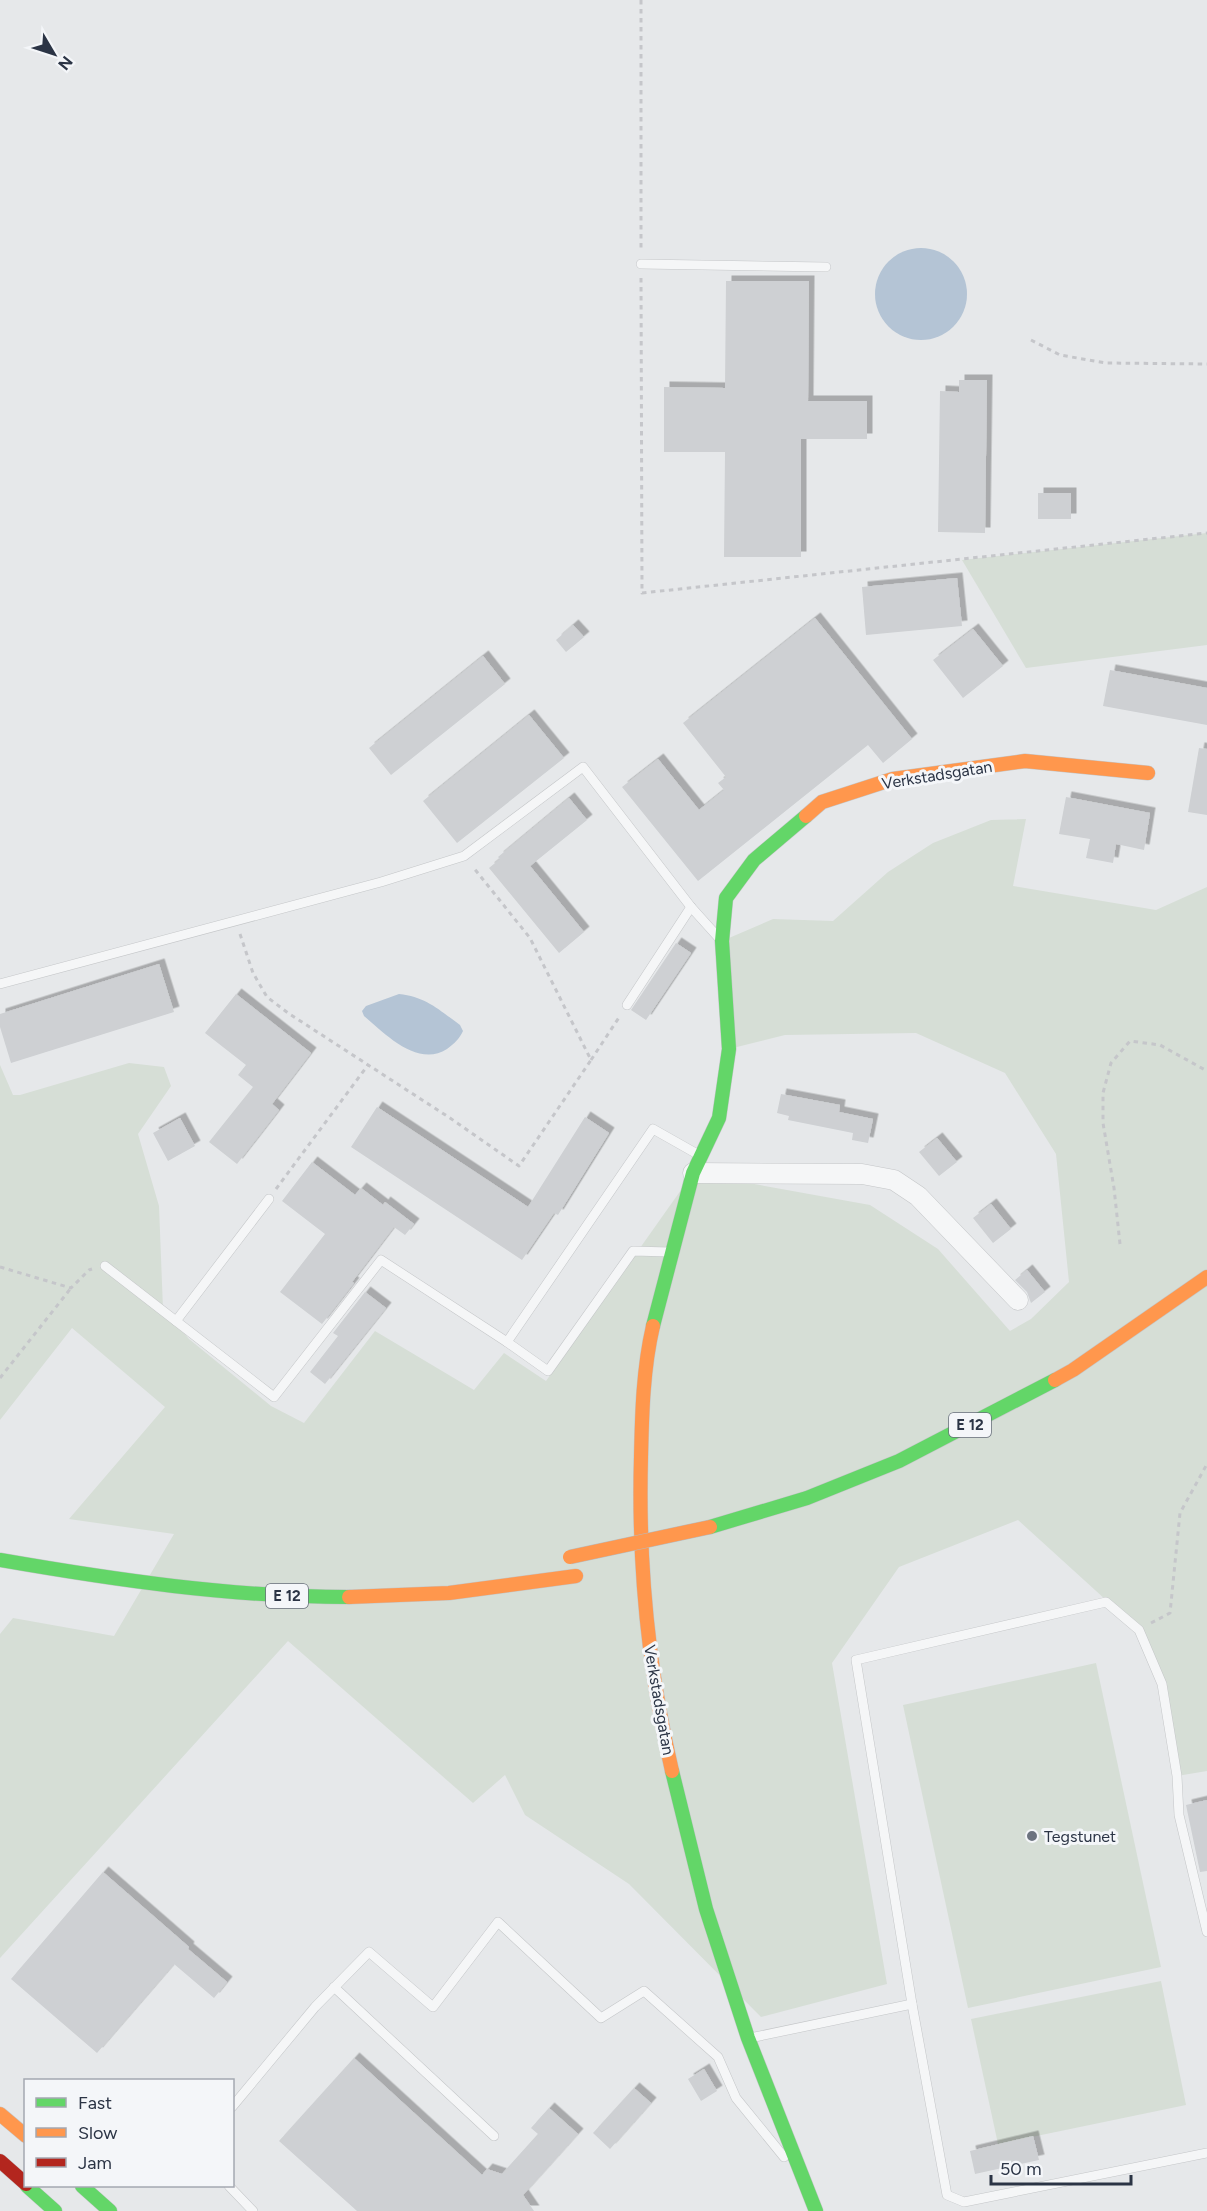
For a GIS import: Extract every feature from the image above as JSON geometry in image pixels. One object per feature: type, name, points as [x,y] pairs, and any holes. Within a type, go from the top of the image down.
[{"type":"main road","name":"Verkstadsgatan","points":[[816,2211],[748,2038],[706,1909],[666,1744],[646,1623],[639,1524],[642,1400],[651,1329],[697,1164],[719,1118],[729,1049],[722,941],[726,898],[754,860],[822,802],[893,779],[1025,761],[1148,773]]},
{"type":"main road","name":"E 12","points":[[564,1558],[710,1527],[807,1498],[898,1461],[1073,1370],[1207,1277]]},
{"type":"main road","name":"E 12","points":[[0,1560],[80,1575],[201,1591],[274,1596],[374,1597],[489,1589],[582,1575]]},
{"type":"main road","points":[[633,1564],[656,1560]]},
{"type":"main road","points":[[0,2114],[24,2134]]},
{"type":"main road","points":[[0,2161],[24,2183]]},
{"type":"main road","points":[[28,2187],[55,2211]]},
{"type":"main road","points":[[83,2187],[110,2211]]},
{"type":"street","points":[[697,1164],[862,1174],[894,1180],[918,1196],[1017,1300]]},
{"type":"lane","points":[[641,264],[826,267]]},
{"type":"lane","points":[[0,984],[381,882],[464,856],[583,767],[692,908],[722,941]]},
{"type":"lane","points":[[627,1005],[692,908]]},
{"type":"lane","points":[[507,1342],[653,1129],[697,1164]]},
{"type":"lane","points":[[176,1321],[268,1199]]},
{"type":"lane","points":[[105,1266],[274,1397],[381,1260],[549,1371],[633,1251],[671,1252]]},
{"type":"lane","points":[[1207,1932],[1179,1815],[1177,1776],[1162,1684],[1139,1630],[1106,1602],[856,1660],[912,2004],[947,2195],[964,2202],[1207,2153]]},
{"type":"lane","points":[[234,2105],[315,2007],[369,1952],[433,2007],[498,1922],[601,2018],[644,1991],[680,2022],[718,2058],[736,2098],[787,2160],[793,2180]]},
{"type":"lane","points":[[334,1987],[494,2136]]},
{"type":"lane","points":[[748,2038],[912,2004]]},
{"type":"lane","points":[[230,2187],[254,2211]]},
{"type":"path","points":[[641,0],[642,593],[1207,533]]},
{"type":"path","points":[[1031,340],[1060,355],[1106,363],[1207,364]]},
{"type":"path","points":[[464,856],[530,938],[591,1060]]},
{"type":"path","points":[[236,921],[253,973],[267,997],[519,1166],[627,1005]]},
{"type":"path","points":[[1120,1244],[1114,1188],[1103,1123],[1103,1093],[1111,1063],[1130,1041],[1160,1046],[1207,1071]]},
{"type":"path","points":[[268,1199],[368,1065]]},
{"type":"path","points":[[0,1378],[71,1288],[89,1270],[105,1266]]},
{"type":"path","points":[[0,1267],[71,1288]]},
{"type":"path","points":[[1139,1630],[1170,1613],[1180,1513],[1207,1464]]},
{"type":"shaded area","points":[[1207,533],[1207,645],[1026,668],[962,560]]},
{"type":"shaded area","points":[[1026,819],[1013,886],[1156,910],[1207,887],[1207,1771],[1177,1776],[1162,1684],[1139,1630],[1018,1520],[899,1567],[832,1663],[887,1984],[761,2017],[629,1884],[525,1815],[505,1775],[473,1803],[288,1641],[0,1958],[0,1634],[13,1618],[114,1636],[174,1534],[69,1519],[165,1407],[72,1328],[0,1420],[0,1065],[13,1095],[20,1095],[129,1063],[164,1067],[171,1086],[138,1134],[159,1206],[163,1309],[189,1339],[271,1406],[304,1423],[375,1331],[474,1390],[504,1353],[546,1381],[693,1173],[870,1205],[938,1249],[1010,1331],[1031,1319],[1069,1282],[1056,1154],[1005,1073],[916,1033],[785,1035],[729,1049],[722,941],[773,919],[833,921],[888,872],[933,843],[991,820]]},
{"type":"shaded area","name":"Tegstunet","points":[[1096,1663],[1161,1967],[968,2008],[903,1705]]},
{"type":"shaded area","points":[[1161,1981],[1186,2105],[998,2144],[971,2019]]},
{"type":"water","points":[[921,248],[939,252],[953,262],[963,276],[967,294],[963,312],[953,326],[939,336],[921,340],[903,336],[889,326],[879,312],[875,294],[879,276],[889,262],[903,252]]},
{"type":"water","points":[[399,994],[417,998],[438,1009],[460,1025],[463,1031],[460,1036],[447,1049],[436,1054],[414,1052],[392,1039],[364,1016],[362,1011],[366,1006]]},
{"type":"building","points":[[726,281],[809,281],[808,401],[867,401],[867,439],[801,439],[801,557],[724,557],[725,452],[664,452],[664,387],[725,388]]},
{"type":"building","points":[[959,380],[987,380],[985,533],[938,532],[940,391],[959,392]]},
{"type":"building","points":[[1038,493],[1071,493],[1071,519],[1038,519]]},
{"type":"building","points":[[957,578],[962,626],[866,635],[862,587]]},
{"type":"building","points":[[815,618],[912,739],[883,763],[868,745],[698,881],[622,787],[658,759],[699,810],[724,790],[718,783],[726,777],[683,723]]},
{"type":"building","points":[[573,625],[584,637],[566,652],[556,640]]},
{"type":"building","points":[[973,629],[1003,666],[963,698],[933,660]]},
{"type":"building","points":[[483,656],[505,684],[391,775],[369,748]]},
{"type":"building","points":[[1110,670],[1207,688],[1207,725],[1103,706]]},
{"type":"building","points":[[529,715],[564,758],[457,843],[423,801]]},
{"type":"building","points":[[1199,748],[1207,749],[1207,815],[1188,812]]},
{"type":"building","points":[[1066,797],[1150,813],[1144,850],[1116,844],[1113,863],[1086,858],[1090,839],[1059,834]]},
{"type":"building","points":[[569,798],[587,820],[530,866],[584,932],[559,953],[489,868],[500,859],[498,857]]},
{"type":"building","points":[[676,943],[691,953],[646,1020],[631,1010]]},
{"type":"building","points":[[159,964],[174,1012],[11,1063],[0,1027],[0,1014]]},
{"type":"building","points":[[236,994],[311,1053],[272,1104],[279,1110],[237,1164],[209,1142],[253,1087],[238,1075],[246,1065],[205,1033]]},
{"type":"building","points":[[781,1094],[840,1105],[839,1112],[873,1119],[868,1143],[852,1140],[853,1133],[788,1120],[789,1116],[777,1113]]},
{"type":"building","points":[[377,1107],[528,1207],[585,1117],[609,1133],[558,1215],[554,1213],[522,1260],[351,1147]]},
{"type":"building","points":[[180,1118],[195,1146],[168,1161],[153,1133]]},
{"type":"building","points":[[937,1138],[957,1162],[939,1176],[919,1152]]},
{"type":"building","points":[[312,1162],[355,1195],[361,1188],[383,1205],[385,1202],[414,1224],[405,1235],[394,1227],[322,1324],[280,1292],[325,1234],[282,1201]]},
{"type":"building","points":[[991,1204],[1011,1229],[993,1243],[973,1218]]},
{"type":"building","points":[[1027,1270],[1045,1292],[1031,1303],[1027,1292],[1015,1280]]},
{"type":"building","points":[[365,1292],[386,1308],[325,1384],[310,1372],[338,1336],[333,1333]]},
{"type":"building","points":[[1207,1800],[1207,1871],[1200,1872],[1186,1805]]},
{"type":"building","points":[[103,1872],[227,1982],[214,1998],[174,1964],[97,2053],[11,1979]]},
{"type":"building","points":[[354,2058],[482,2175],[487,2169],[502,2174],[538,2134],[531,2128],[549,2108],[578,2134],[523,2195],[534,2211],[357,2211],[279,2141]]},
{"type":"building","points":[[704,2069],[717,2091],[701,2101],[688,2079]]},
{"type":"building","points":[[634,2088],[651,2103],[610,2149],[593,2133]]},
{"type":"building","points":[[1033,2136],[1039,2160],[975,2174],[970,2151]]},
{"type":"traffic: fast","points":[[653,1326],[693,1173],[719,1118],[729,1049],[722,941],[726,898],[754,860],[806,816]]},
{"type":"traffic: fast","points":[[710,1527],[807,1498],[899,1461],[1055,1380]]},
{"type":"traffic: fast","points":[[0,1560],[217,1591],[349,1597]]},
{"type":"traffic: fast","points":[[672,1771],[706,1909],[748,2038],[816,2211]]},
{"type":"traffic: fast","points":[[28,2187],[55,2211]]},
{"type":"traffic: fast","points":[[83,2187],[110,2211]]},
{"type":"traffic: slow","points":[[806,816],[822,802],[893,779],[1025,761],[1148,773]]},
{"type":"traffic: slow","points":[[1055,1380],[1073,1370],[1207,1277]]},
{"type":"traffic: slow","points":[[653,1326],[647,1358],[643,1408],[641,1536],[651,1654],[672,1771]]},
{"type":"traffic: slow","points":[[570,1557],[710,1527]]},
{"type":"traffic: slow","points":[[349,1597],[449,1593],[576,1576]]},
{"type":"traffic: slow","points":[[0,2114],[24,2134]]},
{"type":"traffic: jam","points":[[0,2161],[24,2182]]},
{"type":"place","name":"Tegstunet","points":[[1032,1836]]}]
